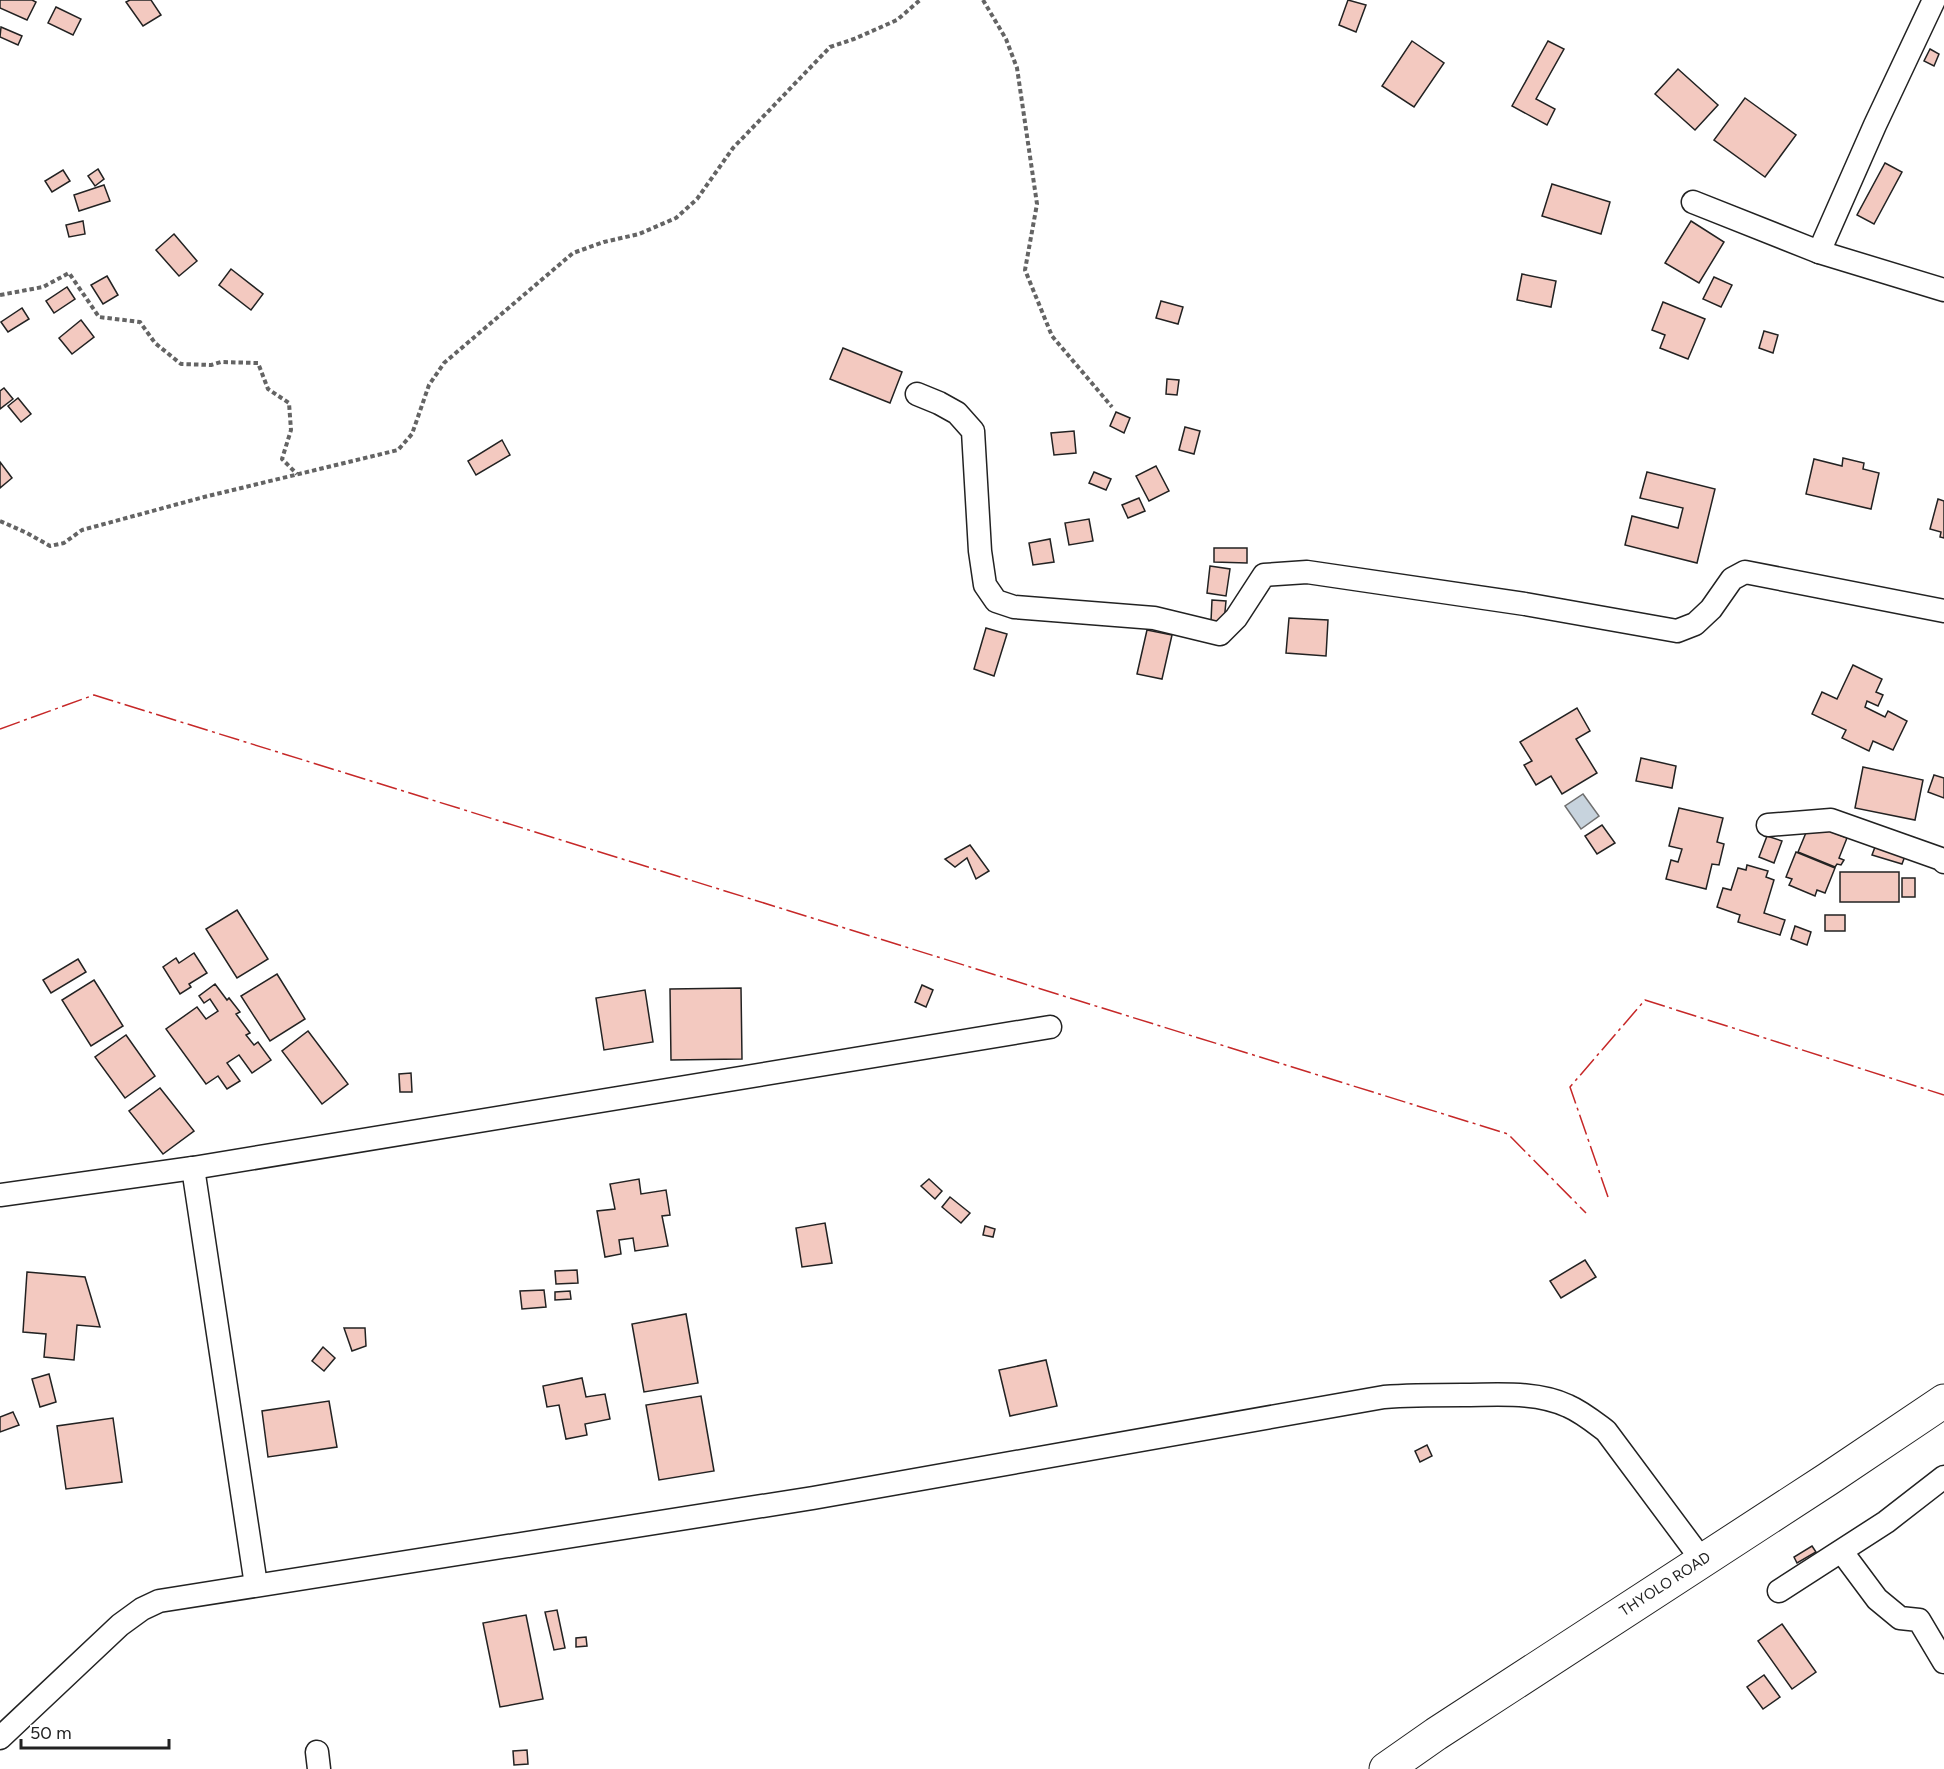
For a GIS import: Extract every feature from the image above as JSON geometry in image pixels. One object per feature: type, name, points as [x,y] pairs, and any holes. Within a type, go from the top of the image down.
[{"type":"highway","name":"THYOLO ROAD","points":[[1386,1769],[1944,1401]]},
{"type":"street","points":[[1820,252],[1875,125],[1934,0]]},
{"type":"street","points":[[1694,202],[1820,252],[1944,290]]},
{"type":"street","points":[[917,394],[957,413],[973,431],[980,551],[985,585],[996,601],[1014,607],[1154,618],[1220,634],[1236,618],[1264,575],[1307,572],[1525,604],[1677,631],[1695,624],[1711,609],[1732,579],[1745,572],[1944,611]]},
{"type":"street","points":[[1768,825],[1831,820],[1941,858],[1944,862]]},
{"type":"street","points":[[0,1196],[193,1168],[1050,1027]]},
{"type":"street","points":[[193,1168],[256,1585]]},
{"type":"street","points":[[0,1738],[120,1625],[159,1600],[813,1498],[1384,1397],[1510,1394],[1539,1398],[1574,1409],[1606,1431],[1702,1560]]},
{"type":"street","points":[[1779,1591],[1886,1522],[1944,1477]]},
{"type":"street","points":[[1842,1552],[1878,1599],[1900,1618],[1919,1620],[1944,1662]]},
{"type":"path","points":[[0,521],[50,546],[64,543],[82,530],[398,450],[412,434],[429,385],[444,363],[573,253],[604,242],[639,234],[676,218],[697,199],[733,148],[830,47],[897,20],[920,0]]},
{"type":"path","points":[[983,0],[1006,39],[1017,68],[1023,103],[1037,204],[1025,270],[1052,336],[1112,407]]},
{"type":"path","points":[[0,295],[43,287],[69,273],[99,317],[140,322],[155,343],[181,364],[258,363],[268,389],[289,403],[291,430],[282,459],[297,475]]},
{"type":"shaded area","points":[[1583,794],[1599,816],[1581,829],[1565,806]]},
{"type":"building","points":[[0,0],[36,2],[27,20],[0,8]]},
{"type":"building","points":[[151,0],[161,15],[143,26],[126,2]]},
{"type":"building","points":[[1348,0],[1366,5],[1356,32],[1339,25]]},
{"type":"building","points":[[56,7],[81,19],[73,35],[48,23]]},
{"type":"building","points":[[1,27],[22,36],[18,45],[0,37]]},
{"type":"building","points":[[1412,41],[1444,63],[1414,107],[1382,86]]},
{"type":"building","points":[[1548,41],[1564,49],[1536,99],[1555,109],[1547,125],[1512,106]]},
{"type":"building","points":[[1930,49],[1939,54],[1934,66],[1924,61]]},
{"type":"building","points":[[1678,69],[1718,105],[1695,130],[1655,94]]},
{"type":"building","points":[[1745,98],[1796,135],[1765,177],[1714,140]]},
{"type":"building","points":[[1885,163],[1902,172],[1874,224],[1857,215]]},
{"type":"building","points":[[98,169],[104,179],[95,186],[88,176]]},
{"type":"building","points":[[63,170],[70,181],[52,192],[45,181]]},
{"type":"building","points":[[1552,184],[1610,202],[1601,234],[1542,216]]},
{"type":"building","points":[[104,185],[110,201],[79,211],[74,195]]},
{"type":"building","points":[[83,221],[85,234],[69,237],[66,225]]},
{"type":"building","points":[[1691,221],[1724,242],[1699,283],[1665,263]]},
{"type":"building","points":[[174,234],[197,261],[179,276],[156,250]]},
{"type":"building","points":[[231,269],[263,294],[251,310],[219,285]]},
{"type":"building","points":[[1522,274],[1556,281],[1551,307],[1517,300]]},
{"type":"building","points":[[107,276],[118,295],[103,304],[91,285]]},
{"type":"building","points":[[1714,277],[1732,285],[1721,307],[1703,299]]},
{"type":"building","points":[[67,287],[75,299],[54,313],[46,301]]},
{"type":"building","points":[[1161,301],[1183,307],[1178,324],[1156,318]]},
{"type":"building","points":[[1663,302],[1705,319],[1688,359],[1660,348],[1665,335],[1652,330]]},
{"type":"building","points":[[22,308],[29,319],[8,332],[1,322]]},
{"type":"building","points":[[81,320],[94,337],[72,354],[59,338]]},
{"type":"building","points":[[1764,331],[1778,335],[1773,353],[1759,348]]},
{"type":"building","points":[[843,348],[902,372],[890,403],[830,379]]},
{"type":"building","points":[[1167,379],[1179,380],[1177,395],[1166,394]]},
{"type":"building","points":[[4,388],[13,399],[0,409],[0,391]]},
{"type":"building","points":[[18,398],[31,414],[21,422],[8,406]]},
{"type":"building","points":[[1116,412],[1130,418],[1124,433],[1110,426]]},
{"type":"building","points":[[1185,427],[1200,431],[1194,454],[1179,450]]},
{"type":"building","points":[[1074,431],[1076,453],[1054,455],[1051,433]]},
{"type":"building","points":[[502,440],[510,455],[476,475],[468,461]]},
{"type":"building","points":[[1843,458],[1864,463],[1863,469],[1879,473],[1871,509],[1806,494],[1814,459],[1842,466]]},
{"type":"building","points":[[0,462],[12,478],[0,488]]},
{"type":"building","points":[[1156,466],[1169,491],[1149,501],[1136,476]]},
{"type":"building","points":[[1094,472],[1111,479],[1106,490],[1089,483]]},
{"type":"building","points":[[1647,472],[1715,489],[1697,563],[1625,545],[1632,516],[1678,528],[1683,508],[1640,498]]},
{"type":"building","points":[[1139,498],[1145,511],[1128,518],[1122,505]]},
{"type":"building","points":[[1938,499],[1944,501],[1944,538],[1940,537],[1941,532],[1930,529]]},
{"type":"building","points":[[1089,519],[1093,541],[1069,545],[1065,523]]},
{"type":"building","points":[[1050,539],[1054,562],[1033,565],[1029,543]]},
{"type":"building","points":[[1214,548],[1247,548],[1247,563],[1214,562]]},
{"type":"building","points":[[1210,566],[1230,569],[1226,596],[1207,593]]},
{"type":"building","points":[[1212,600],[1226,601],[1224,622],[1211,621]]},
{"type":"building","points":[[1289,618],[1328,620],[1326,656],[1286,653]]},
{"type":"building","points":[[986,628],[1007,634],[994,676],[974,669]]},
{"type":"building","points":[[1147,630],[1172,635],[1162,679],[1137,674]]},
{"type":"building","points":[[1853,665],[1882,679],[1876,692],[1883,695],[1878,706],[1867,701],[1865,707],[1885,717],[1888,711],[1907,721],[1893,750],[1873,741],[1869,751],[1842,738],[1846,730],[1812,714],[1822,692],[1837,699]]},
{"type":"building","points":[[1577,708],[1590,731],[1576,739],[1597,773],[1562,794],[1551,776],[1536,785],[1524,765],[1532,761],[1520,742]]},
{"type":"building","points":[[1641,758],[1676,766],[1672,788],[1636,781]]},
{"type":"building","points":[[1863,767],[1923,780],[1915,820],[1855,808]]},
{"type":"building","points":[[1934,775],[1944,778],[1944,798],[1928,792]]},
{"type":"building","points":[[1679,808],[1723,818],[1717,842],[1724,844],[1719,865],[1712,864],[1706,889],[1666,879],[1671,860],[1678,862],[1682,849],[1669,846]]},
{"type":"building","points":[[1810,823],[1847,838],[1839,858],[1844,860],[1841,865],[1837,864],[1835,867],[1798,852]]},
{"type":"building","points":[[1602,825],[1615,843],[1597,854],[1585,836]]},
{"type":"building","points":[[1767,836],[1782,841],[1774,863],[1759,857]]},
{"type":"building","points":[[1878,839],[1908,848],[1902,864],[1872,855]]},
{"type":"building","points":[[970,845],[989,871],[976,879],[967,858],[955,867],[945,859]]},
{"type":"building","points":[[1796,852],[1835,868],[1825,893],[1817,890],[1815,896],[1789,885],[1792,879],[1786,877]]},
{"type":"building","points":[[1747,865],[1768,871],[1766,877],[1774,880],[1764,913],[1785,920],[1780,935],[1738,922],[1740,915],[1717,907],[1723,888],[1731,890],[1738,868],[1746,870]]},
{"type":"building","points":[[1840,872],[1899,872],[1899,902],[1840,902]]},
{"type":"building","points":[[1902,878],[1915,878],[1915,897],[1902,897]]},
{"type":"building","points":[[237,910],[268,959],[237,978],[206,929]]},
{"type":"building","points":[[1825,915],[1845,915],[1845,931],[1825,931]]},
{"type":"building","points":[[1795,926],[1811,932],[1807,945],[1791,939]]},
{"type":"building","points":[[194,953],[207,973],[189,984],[191,987],[180,994],[163,967],[176,958],[179,963]]},
{"type":"building","points":[[78,959],[86,972],[51,993],[43,980]]},
{"type":"building","points":[[277,974],[305,1019],[270,1041],[241,996]]},
{"type":"building","points":[[94,980],[123,1026],[91,1046],[62,1000]]},
{"type":"building","points":[[215,984],[240,1012],[236,1014],[250,1033],[246,1035],[254,1045],[258,1042],[271,1060],[252,1073],[239,1055],[227,1063],[240,1081],[227,1089],[218,1076],[206,1084],[166,1029],[197,1007],[206,1019],[218,1011],[210,999],[204,1003],[199,996]]},
{"type":"building","points":[[922,985],[933,990],[926,1007],[915,1002]]},
{"type":"building","points":[[741,988],[742,1059],[671,1060],[670,989]]},
{"type":"building","points":[[645,990],[653,1042],[604,1050],[596,998]]},
{"type":"building","points":[[308,1031],[348,1084],[322,1104],[282,1051]]},
{"type":"building","points":[[126,1035],[155,1076],[125,1098],[95,1057]]},
{"type":"building","points":[[411,1073],[412,1092],[400,1092],[399,1074]]},
{"type":"building","points":[[160,1088],[194,1131],[163,1154],[129,1111]]},
{"type":"building","points":[[639,1179],[641,1194],[666,1190],[670,1215],[662,1216],[668,1246],[635,1251],[633,1238],[619,1240],[621,1254],[605,1257],[597,1211],[615,1209],[610,1184]]},
{"type":"building","points":[[929,1179],[942,1191],[935,1199],[921,1186]]},
{"type":"building","points":[[950,1197],[970,1213],[961,1223],[942,1207]]},
{"type":"building","points":[[825,1223],[832,1263],[802,1267],[796,1228]]},
{"type":"building","points":[[985,1226],[995,1229],[993,1237],[983,1235]]},
{"type":"building","points":[[1585,1260],[1596,1277],[1561,1298],[1550,1281]]},
{"type":"building","points":[[577,1270],[578,1283],[556,1284],[555,1271]]},
{"type":"building","points":[[27,1272],[85,1277],[100,1327],[77,1325],[74,1360],[44,1357],[46,1334],[23,1332]]},
{"type":"building","points":[[544,1290],[546,1307],[522,1309],[520,1291]]},
{"type":"building","points":[[570,1291],[571,1299],[555,1300],[555,1292]]},
{"type":"building","points":[[686,1314],[698,1383],[644,1392],[632,1324]]},
{"type":"building","points":[[344,1328],[365,1328],[366,1346],[352,1351]]},
{"type":"building","points":[[323,1347],[335,1358],[324,1371],[312,1361]]},
{"type":"building","points":[[1046,1360],[1057,1406],[1010,1416],[999,1370]]},
{"type":"building","points":[[49,1374],[56,1402],[40,1407],[32,1379]]},
{"type":"building","points":[[582,1378],[586,1397],[605,1394],[610,1419],[585,1424],[587,1435],[566,1439],[559,1405],[547,1407],[543,1386]]},
{"type":"building","points":[[701,1396],[714,1471],[659,1480],[646,1405]]},
{"type":"building","points":[[329,1401],[337,1447],[268,1457],[262,1411]]},
{"type":"building","points":[[13,1412],[19,1425],[0,1432],[0,1417]]},
{"type":"building","points":[[113,1418],[122,1482],[66,1489],[57,1426]]},
{"type":"building","points":[[1427,1445],[1432,1456],[1420,1462],[1415,1451]]},
{"type":"building","points":[[1812,1546],[1816,1552],[1797,1563],[1794,1557]]},
{"type":"building","points":[[557,1610],[565,1648],[554,1650],[545,1612]]},
{"type":"building","points":[[526,1615],[543,1699],[500,1707],[483,1623]]},
{"type":"building","points":[[1782,1624],[1816,1672],[1792,1689],[1758,1641]]},
{"type":"building","points":[[586,1637],[587,1646],[576,1647],[576,1638]]},
{"type":"building","points":[[1764,1675],[1780,1697],[1763,1709],[1747,1687]]},
{"type":"building","points":[[527,1750],[528,1764],[514,1765],[513,1751]]},
{"type":"power","points":[[0,729],[94,695],[1508,1134],[1586,1213]]},
{"type":"power","points":[[1608,1197],[1570,1087],[1645,1000],[1944,1095]]}]
